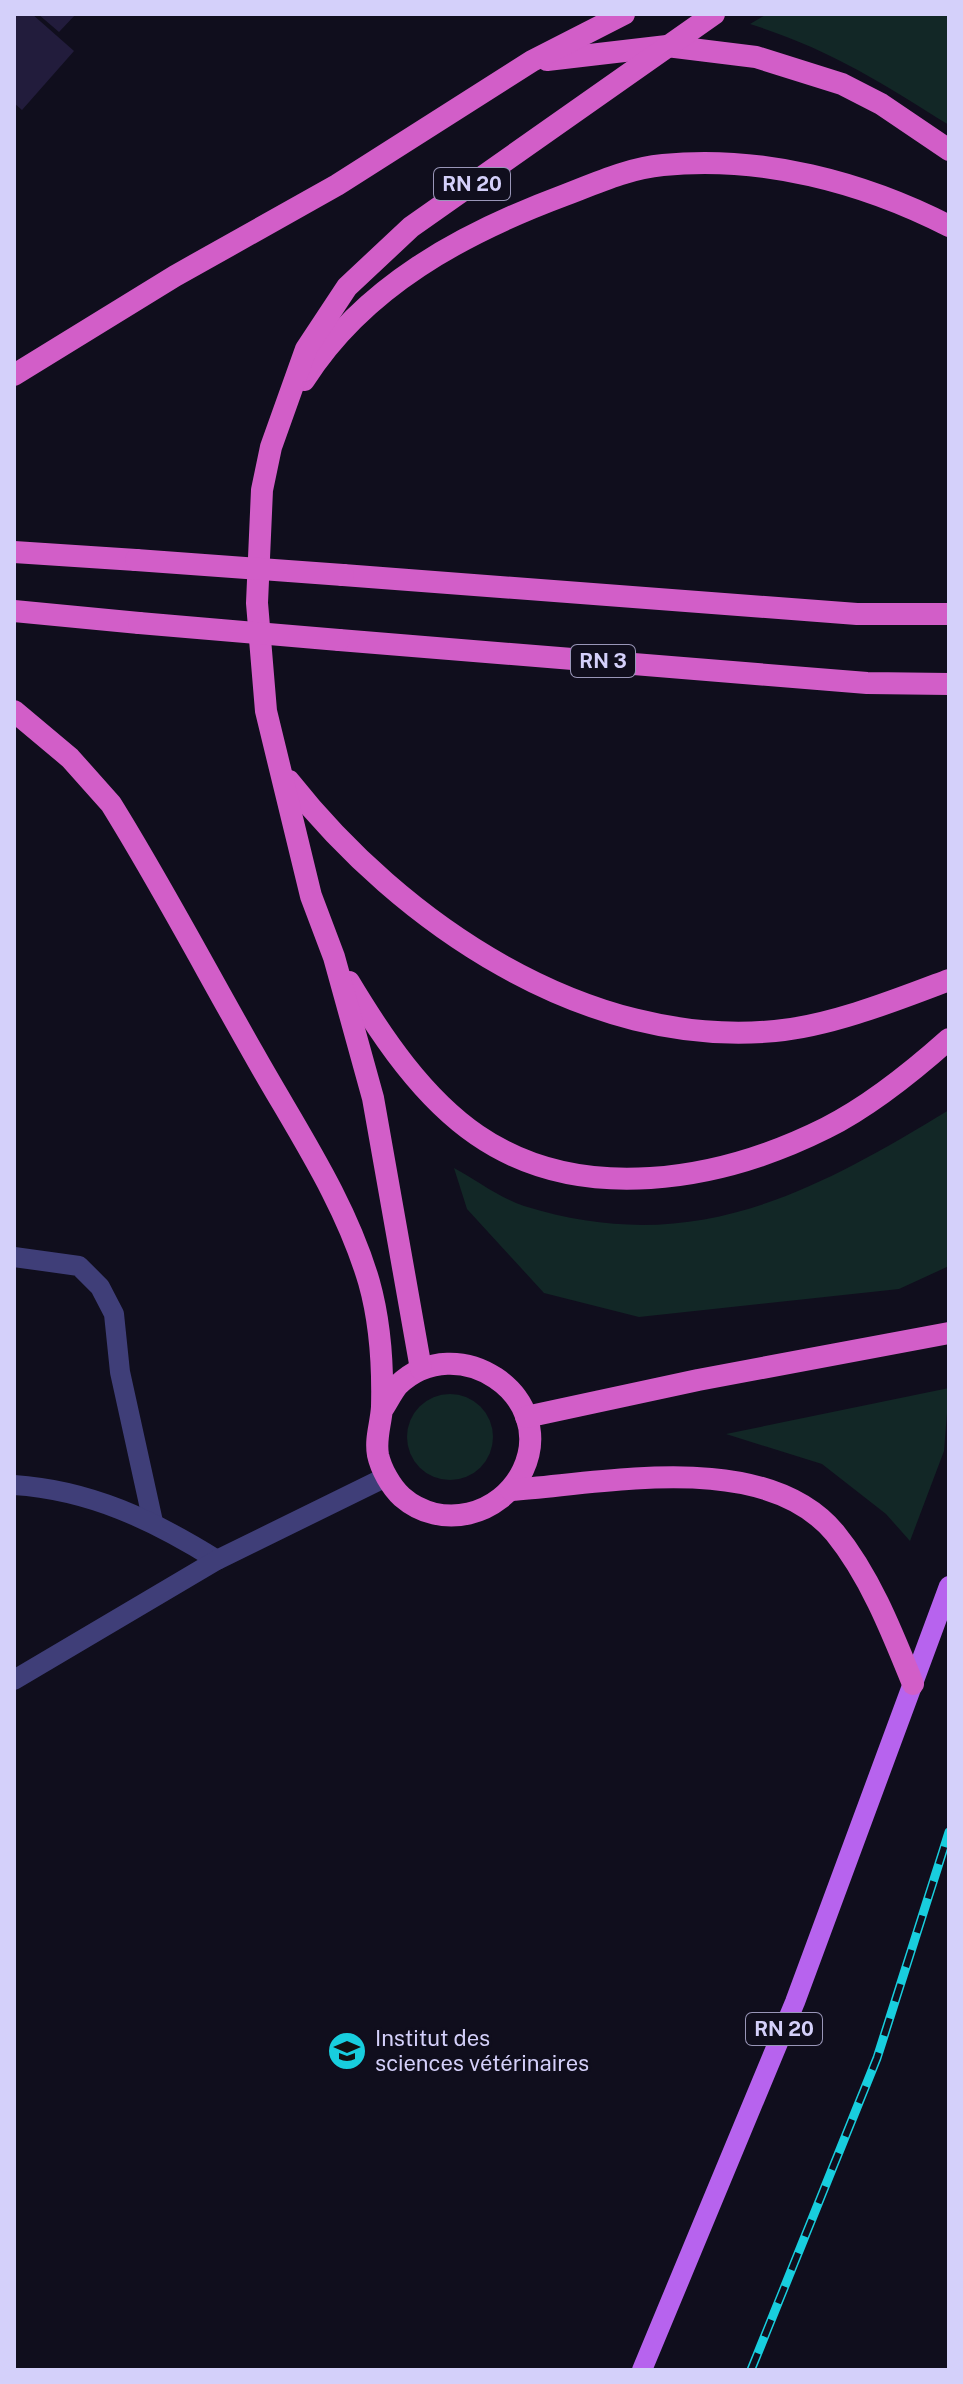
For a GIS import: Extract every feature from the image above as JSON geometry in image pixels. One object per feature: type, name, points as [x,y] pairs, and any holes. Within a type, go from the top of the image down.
[{"type":"highway","points":[[14,375],[175,276],[337,185],[532,61],[624,14]]},
{"type":"highway","name":"RN 20","points":[[288,405],[306,349],[357,277],[411,227],[714,14]]},
{"type":"highway","points":[[532,61],[667,46],[756,57],[802,69],[881,104],[949,150]]},
{"type":"highway","points":[[421,1369],[373,1098],[334,957],[311,896],[284,774],[266,711],[257,603],[262,490],[271,447],[288,405],[316,361],[342,331],[390,287],[451,243],[513,214],[625,173],[661,165],[701,163],[772,168],[830,179],[913,207],[949,226]]},
{"type":"highway","points":[[14,552],[857,614],[949,614]]},
{"type":"highway","name":"RN 3","points":[[14,611],[867,683],[949,684]]},
{"type":"highway","points":[[14,711],[70,758],[111,804],[302,1135],[340,1208],[369,1282],[379,1343],[382,1410],[377,1444],[386,1477],[401,1496],[422,1509],[445,1516],[470,1515],[492,1506],[511,1490],[524,1468],[529,1443],[526,1417],[514,1394],[496,1376],[472,1365],[446,1363],[421,1369],[398,1386],[382,1410]]},
{"type":"highway","points":[[284,774],[316,814],[394,891],[488,957],[553,990],[627,1019],[703,1033],[777,1031],[860,1011],[949,980]]},
{"type":"highway","points":[[334,957],[404,1064],[438,1102],[476,1135],[519,1159],[572,1174],[632,1180],[690,1174],[752,1159],[827,1128],[887,1089],[949,1039]]},
{"type":"highway","points":[[526,1417],[727,1374],[949,1333]]},
{"type":"highway","points":[[511,1490],[702,1476],[752,1483],[800,1502],[834,1532],[866,1583],[891,1628],[913,1684]]},
{"type":"main road","name":"RN 20","points":[[642,2370],[795,2002],[949,1586]]},
{"type":"street","points":[[14,1257],[79,1266],[100,1287],[114,1314],[120,1372],[153,1522]]},
{"type":"street","points":[[14,1680],[217,1560],[386,1477]]},
{"type":"street","points":[[14,1485],[53,1487],[86,1496],[153,1522],[217,1560]]},
{"type":"green space","points":[[767,14],[949,14],[949,125],[829,55],[750,24]]},
{"type":"green space","points":[[949,1110],[949,1266],[899,1289],[639,1317],[544,1293],[467,1209],[454,1168],[515,1203],[584,1220],[641,1225],[695,1221],[747,1209],[797,1191],[847,1168]]},
{"type":"green space","points":[[949,1388],[944,1451],[910,1541],[886,1514],[822,1464],[726,1434]]},
{"type":"green space","points":[[442,1394],[458,1394],[481,1406],[490,1420],[493,1437],[490,1454],[481,1468],[458,1480],[442,1480],[426,1473],[414,1461],[407,1445],[407,1429],[414,1413],[426,1401]]},
{"type":"building","points":[[14,14],[32,14],[74,51],[22,110],[14,103]]},
{"type":"building","points":[[38,14],[76,14],[59,32]]},
{"type":"railway","points":[[751,2370],[877,2058],[949,1832]]},
{"type":"place","name":"Institut des sciences vétérinaires","points":[[347,2051]]}]
